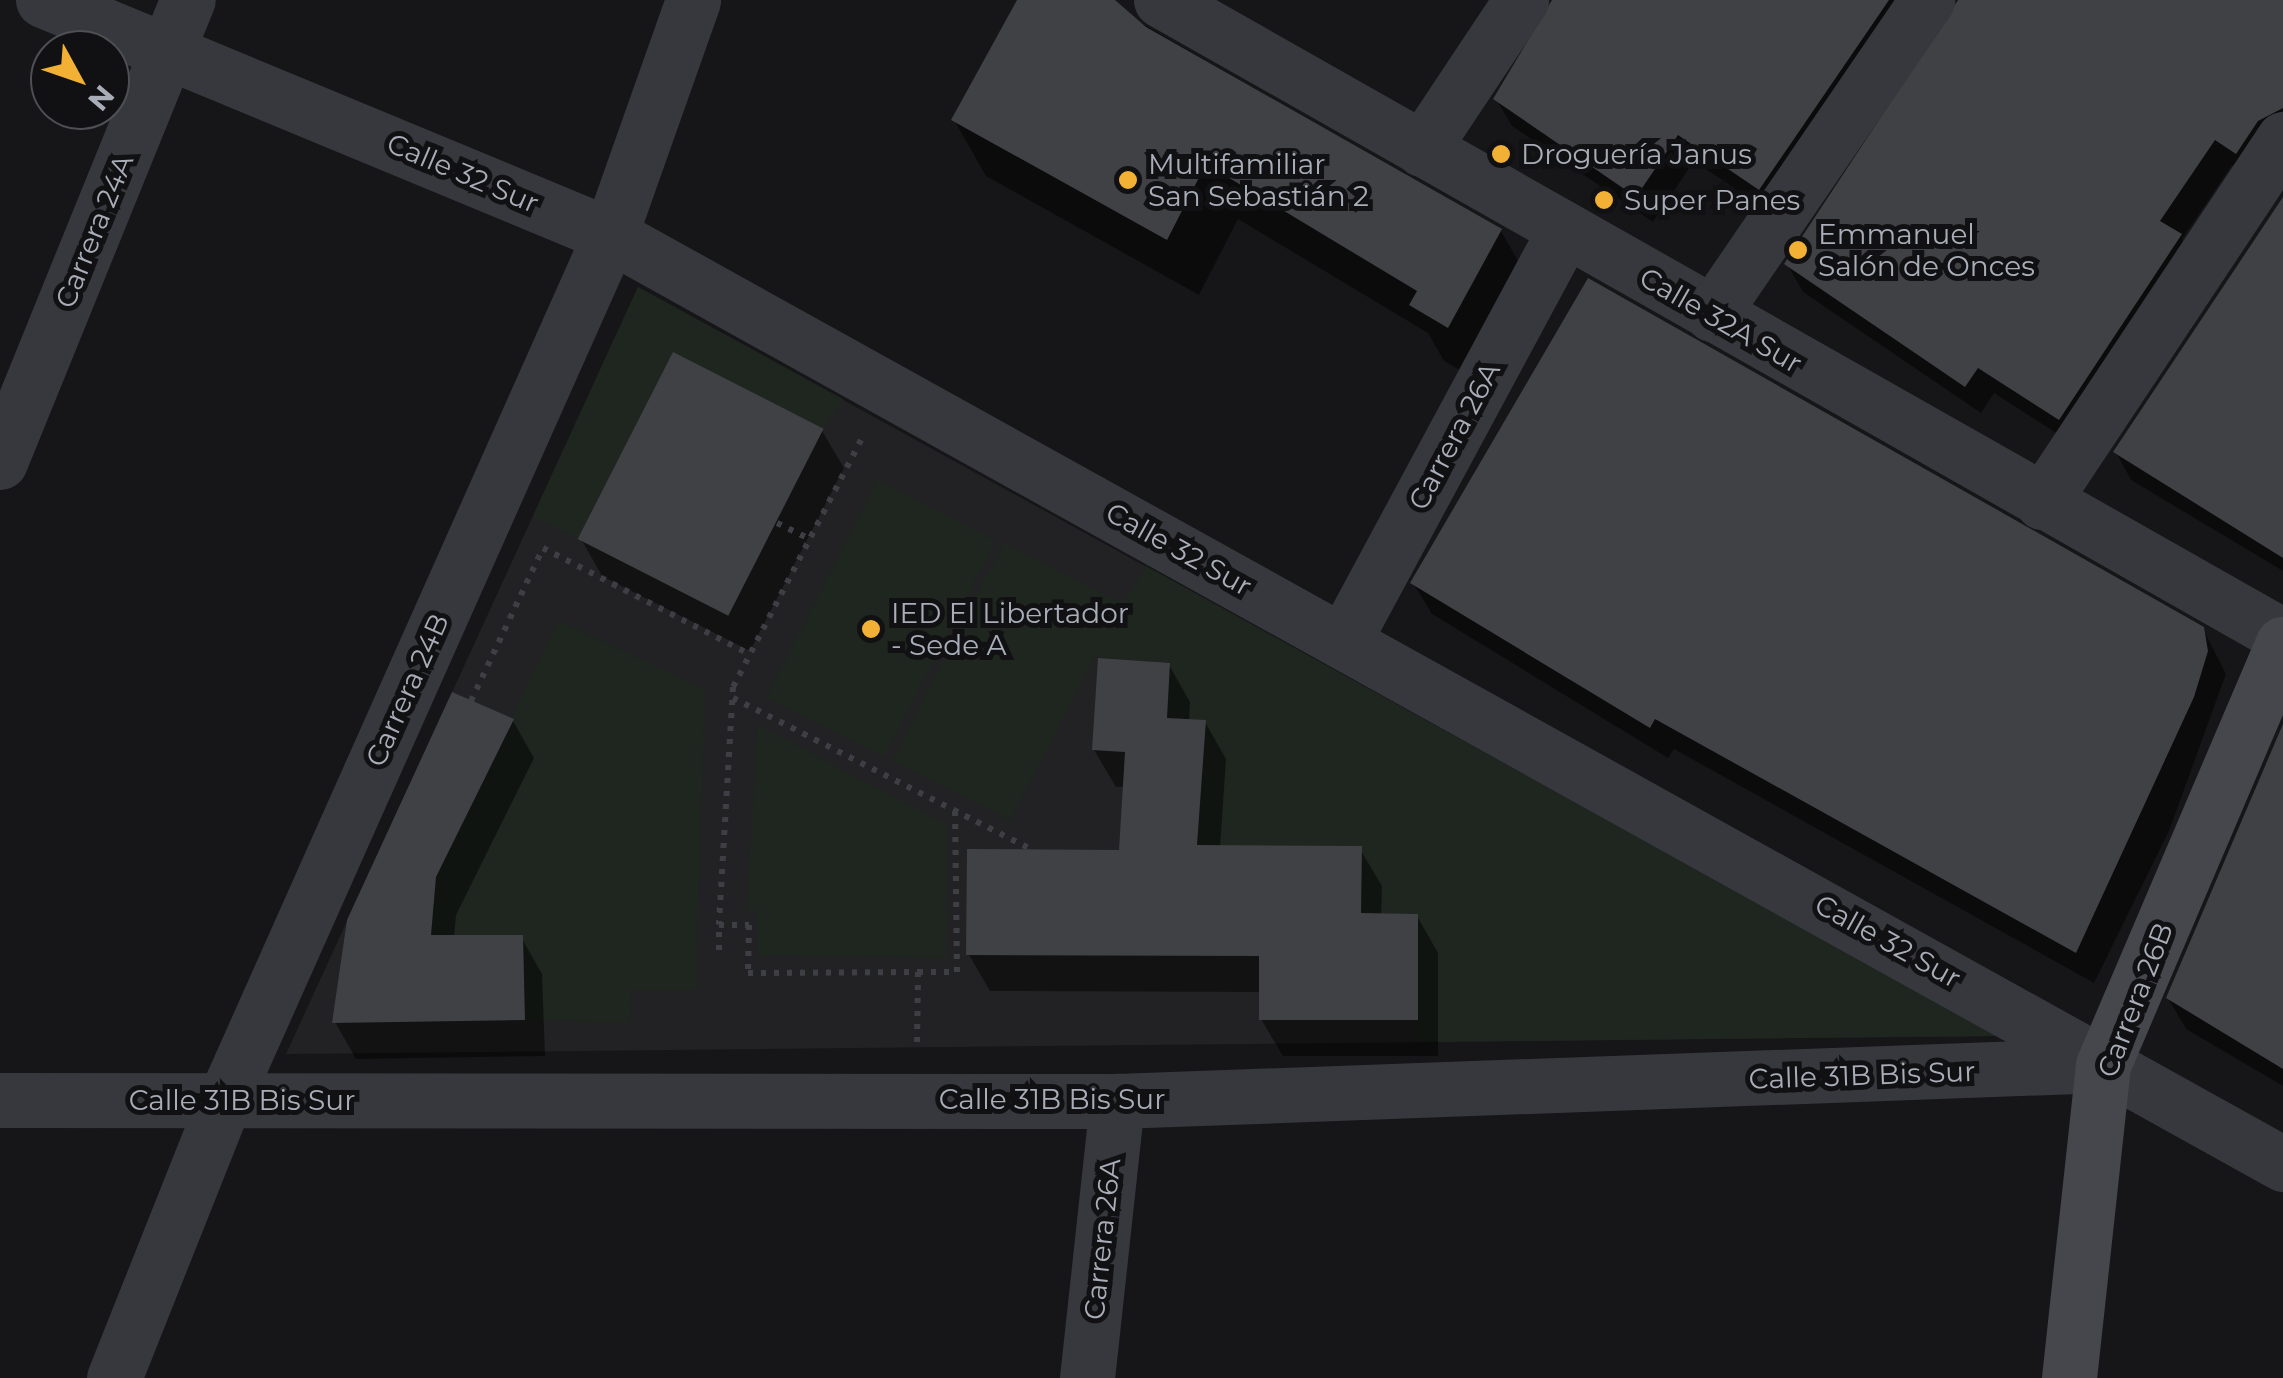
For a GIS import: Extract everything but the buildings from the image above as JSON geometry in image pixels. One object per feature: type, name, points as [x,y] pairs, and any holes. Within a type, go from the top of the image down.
[{"type":"street","name":"Calle 32 Sur","points":[[43,0],[610,234],[2283,1164]]},
{"type":"street","name":"Carrera 24A","points":[[0,462],[188,0]]},
{"type":"street","name":"Carrera 24B","points":[[114,1378],[224,1100],[610,234],[693,0]]},
{"type":"street","name":"Calle 32A Sur","points":[[1161,0],[2283,636]]},
{"type":"street","points":[[1422,149],[1522,0]]},
{"type":"street","points":[[1712,314],[1927,0]]},
{"type":"street","points":[[2042,502],[2283,139]]},
{"type":"street","name":"Carrera 26A","points":[[1344,640],[1564,231]]},
{"type":"street","name":"Carrera 26B","points":[[2069,1378],[2104,1065],[2283,644]]},
{"type":"street","name":"Calle 31B Bis Sur","points":[[0,1100],[1117,1101],[2104,1065]]},
{"type":"street","name":"Carrera 26A","points":[[1086,1378],[1117,1101]]},
{"type":"path","points":[[719,950],[733,698],[750,654],[862,438],[878,447]]},
{"type":"path","points":[[777,522],[810,539]]},
{"type":"path","points":[[471,701],[542,548],[750,654]]},
{"type":"path","points":[[733,698],[1030,849]]},
{"type":"path","points":[[720,926],[749,925],[748,973],[957,972],[955,812]]},
{"type":"path","points":[[917,1065],[918,972]]},
{"type":"shaded area","name":"IED El Libertador - Sede A","points":[[638,287],[1999,1036],[286,1054]]},
{"type":"shaded area","points":[[638,287],[843,399],[824,429],[673,353],[578,539],[533,516]]},
{"type":"shaded area","points":[[877,480],[996,540],[885,758],[766,697]]},
{"type":"shaded area","points":[[1004,543],[1123,604],[1146,566],[1999,1036],[1418,1042],[1418,914],[1361,913],[1197,845],[1206,720],[1167,718],[1170,663],[1095,657],[1010,821],[892,760]]},
{"type":"shaded area","points":[[559,620],[705,690],[696,990],[631,990],[630,1023],[525,1020],[522,935],[431,935],[436,877]]},
{"type":"shaded area","points":[[758,725],[947,825],[947,958],[758,955],[757,910],[746,910]]},
{"type":"place","name":"Droguería Janus","points":[[1501,154]]},
{"type":"place","name":"Multifamiliar San Sebastián 2","points":[[1128,180]]},
{"type":"place","name":"Super Panes","points":[[1604,200]]},
{"type":"place","name":"Emmanuel Salón de Onces","points":[[1798,250]]},
{"type":"place","name":"IED El Libertador - Sede A","points":[[871,629]]}]
